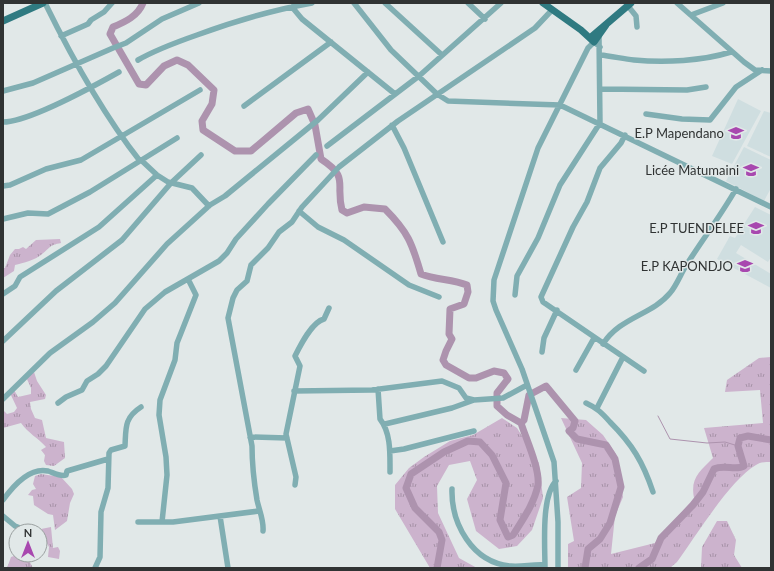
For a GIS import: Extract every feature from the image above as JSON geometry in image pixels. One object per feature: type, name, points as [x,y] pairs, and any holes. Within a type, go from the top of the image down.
[{"type":"main road","points":[[3,21],[44,3]]},
{"type":"main road","points":[[543,3],[593,39],[606,25],[630,4]]},
{"type":"street","points":[[44,3],[91,88],[121,137],[140,161],[157,175],[171,183],[192,188],[209,206]]},
{"type":"street","points":[[61,36],[88,24],[91,20],[105,12],[112,3]]},
{"type":"street","points":[[3,91],[33,83],[126,43],[162,19],[199,3]]},
{"type":"street","points":[[138,60],[163,47],[256,15],[312,3]]},
{"type":"street","points":[[354,3],[391,50],[437,94],[448,101],[560,105],[625,135],[771,207]]},
{"type":"street","points":[[385,3],[442,55]]},
{"type":"street","points":[[468,3],[484,19]]},
{"type":"street","points":[[327,146],[419,76],[501,3]]},
{"type":"street","points":[[677,3],[732,52],[755,70],[771,71]]},
{"type":"street","points":[[691,15],[723,3]]},
{"type":"street","points":[[630,4],[636,16],[637,27]]},
{"type":"street","points":[[292,7],[302,18],[395,94]]},
{"type":"street","points":[[263,531],[252,466],[250,437],[231,336],[228,310],[237,290],[247,281],[251,265],[268,248],[279,232],[292,222],[299,211],[338,167],[437,94],[535,28],[552,10]]},
{"type":"street","points":[[515,295],[517,276],[538,238],[560,185],[600,123],[600,47],[593,39],[538,148],[494,280],[493,301],[528,386],[554,462],[556,481],[558,568]]},
{"type":"street","points":[[244,106],[331,42]]},
{"type":"street","points":[[600,55],[634,60],[668,61],[718,56],[732,52]]},
{"type":"street","points":[[646,114],[682,119],[710,120],[736,87],[762,70]]},
{"type":"street","points":[[3,122],[32,114],[91,88],[119,72]]},
{"type":"street","points":[[3,399],[50,353],[77,334],[115,303],[167,244],[209,206],[225,196],[318,120],[368,72]]},
{"type":"street","points":[[600,90],[687,90],[706,87]]},
{"type":"street","points":[[3,186],[10,185],[46,169],[82,160],[200,90]]},
{"type":"street","points":[[392,126],[404,148],[443,242]]},
{"type":"street","points":[[625,135],[600,168],[587,202],[573,227],[541,295],[542,302],[557,310],[594,338],[644,371]]},
{"type":"street","points":[[3,219],[28,213],[48,214],[90,192],[177,138]]},
{"type":"street","points":[[3,341],[56,291],[122,240],[171,183],[201,155]]},
{"type":"street","points":[[58,403],[66,397],[82,390],[87,381],[98,374],[106,366],[145,309],[165,292],[219,261],[227,253],[236,239],[272,199],[316,155]]},
{"type":"street","points":[[3,294],[15,286],[20,277],[99,226],[157,175]]},
{"type":"street","points":[[603,344],[615,329],[638,314],[659,304],[670,293],[687,264],[724,211],[736,189]]},
{"type":"street","points":[[299,211],[318,227],[344,240],[408,285],[439,297]]},
{"type":"street","points":[[162,522],[167,475],[166,457],[159,415],[160,400],[175,360],[180,333],[196,295],[188,279]]},
{"type":"street","points":[[295,485],[296,476],[286,438],[300,366],[295,356],[313,324],[318,320],[324,319],[329,308]]},
{"type":"street","points":[[542,352],[544,338],[557,310]]},
{"type":"street","points":[[576,370],[594,338]]},
{"type":"street","points":[[597,408],[623,357]]},
{"type":"street","points":[[294,391],[378,389],[443,381],[459,388],[466,398],[474,400]]},
{"type":"street","points":[[385,424],[452,408],[474,400],[503,398],[528,386]]},
{"type":"street","points":[[378,389],[380,419],[385,424],[390,451],[390,472]]},
{"type":"street","points":[[586,403],[597,408],[630,442],[647,474],[653,492]]},
{"type":"street","points":[[95,568],[100,557],[101,512],[108,488],[108,459],[111,450],[125,446],[126,424],[132,414],[141,407]]},
{"type":"street","points":[[390,451],[404,449],[474,431]]},
{"type":"street","points":[[250,437],[286,438]]},
{"type":"street","points":[[252,451],[261,438]]},
{"type":"street","points":[[3,500],[21,480],[36,471],[46,471],[62,476],[67,471],[108,459]]},
{"type":"street","points":[[452,489],[453,512],[457,523],[468,542],[482,554],[510,566],[545,566],[548,505],[551,486],[556,481]]},
{"type":"street","points":[[138,522],[162,522],[259,511]]},
{"type":"street","points":[[3,516],[11,523]]},
{"type":"street","points":[[220,516],[228,568]]},
{"type":"shaded area","name":"E.P Mapendano","points":[[738,99],[761,111],[732,164],[712,156]]},
{"type":"shaded area","points":[[764,111],[771,113],[771,157],[747,146]]},
{"type":"shaded area","name":"Licée Matumaini","points":[[744,147],[771,160],[771,188],[764,201],[726,181]]},
{"type":"shaded area","points":[[755,207],[771,215],[771,257],[768,262],[741,245],[736,253],[771,274],[771,288],[717,259],[730,236],[735,238]]},
{"type":"green space","points":[[60,239],[61,243],[52,246],[36,258],[15,265],[14,271],[3,278],[3,268],[5,268],[10,255],[15,249],[23,247],[26,249],[36,240]]},
{"type":"green space","points":[[771,357],[771,462],[763,462],[758,464],[746,472],[735,483],[714,509],[677,562],[670,568],[568,568],[568,544],[574,541],[567,497],[581,488],[582,463],[561,418],[586,420],[603,435],[616,454],[623,497],[615,516],[611,554],[655,543],[694,498],[693,485],[697,475],[713,458],[704,428],[763,423],[760,390],[725,392],[727,380],[759,358]]},
{"type":"green space","points":[[34,372],[37,381],[46,395],[45,399],[30,402],[31,409],[35,418],[42,420],[46,438],[64,442],[65,458],[54,466],[46,465],[44,461],[45,455],[41,450],[46,447],[21,423],[3,428],[3,410],[7,414],[14,412],[17,408],[10,393],[14,390],[18,397],[31,394],[31,388],[26,377]]},
{"type":"green space","points":[[502,418],[517,428],[539,463],[543,498],[532,530],[517,546],[499,549],[476,531],[467,499],[477,480],[470,461],[449,465],[437,486],[438,513],[459,558],[477,568],[430,568],[395,509],[395,485],[409,468],[424,457],[450,441],[473,435]]},
{"type":"green space","points":[[41,474],[61,477],[72,489],[74,494],[70,503],[67,521],[55,530],[53,515],[48,514],[34,505],[33,496],[28,495],[32,490],[36,489],[33,484],[35,476]]},
{"type":"green space","points":[[717,521],[727,521],[736,540],[734,555],[742,568],[701,568],[702,547]]},
{"type":"green space","points":[[51,527],[53,548],[58,547],[60,551],[59,559],[48,557],[48,528]]},
{"type":"green space","points":[[9,563],[30,563],[33,568],[7,568]]},
{"type":"waterway","points":[[143,3],[138,12],[126,21],[113,27],[110,34],[139,84],[146,85],[164,66],[177,60],[188,65],[214,90],[212,104],[202,121],[203,130],[235,151],[251,151],[296,113],[308,109],[315,125],[321,159],[336,171],[339,176],[340,201],[342,210],[347,213],[364,207],[385,209],[399,224],[408,238],[421,274],[467,285],[468,292],[464,304],[450,309],[449,334],[452,339],[443,360],[446,365],[469,378],[476,378],[494,371],[504,373],[508,379],[497,393],[497,406],[507,415],[521,423],[524,420],[529,395],[546,386],[575,421],[573,428],[569,431],[577,439],[606,445],[615,459],[621,487],[610,523],[600,539],[588,549],[585,568]]},
{"type":"waterway","points":[[658,416],[670,439],[707,443],[725,442],[738,446]]},
{"type":"waterway","points":[[437,568],[442,540],[439,532],[415,508],[406,488],[411,474],[444,452],[468,441],[480,442],[492,455],[506,483],[500,520],[508,537],[513,535],[531,505],[538,485],[535,463],[521,423]]},
{"type":"waterway","points":[[639,568],[652,559],[661,538],[693,505],[703,492],[714,469],[722,467],[737,468],[744,466],[738,446],[740,438],[748,436],[771,440]]},
{"type":"place","name":"E.P Mapendano","points":[[736,133]]},
{"type":"place","name":"Licée Matumaini","points":[[751,170]]},
{"type":"place","name":"E.P TUENDELEE","points":[[756,228]]},
{"type":"place","name":"E.P KAPONDJO","points":[[745,266]]}]
